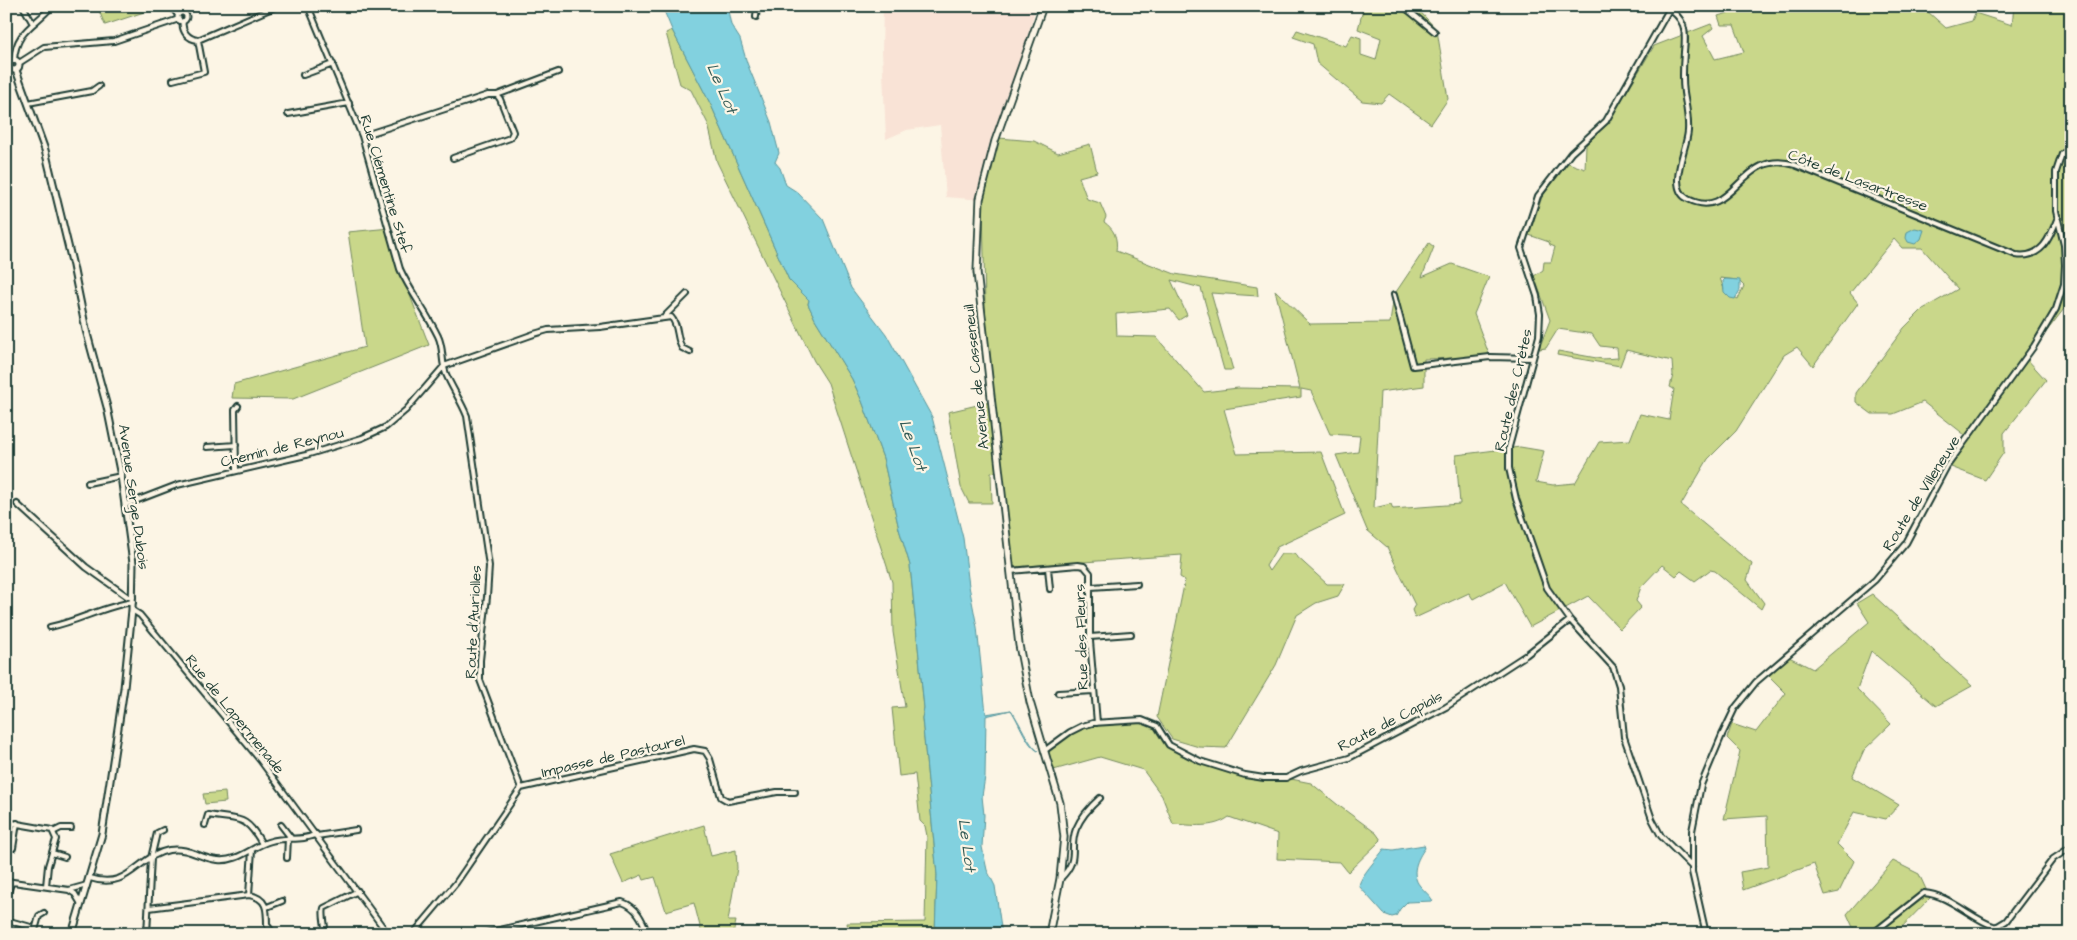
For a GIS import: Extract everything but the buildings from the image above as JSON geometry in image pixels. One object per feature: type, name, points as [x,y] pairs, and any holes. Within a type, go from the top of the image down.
[{"type":"main road","name":"Avenue de Casseneuil","points":[[1043,6],[994,141],[980,199],[977,272],[1018,645],[1030,702],[1060,803],[1064,838],[1060,879],[1049,934]]},
{"type":"street","points":[[23,6],[32,22]]},
{"type":"street","points":[[6,75],[13,64],[17,41],[32,22],[42,17],[52,6]]},
{"type":"street","points":[[171,6],[180,19],[186,35],[193,40],[198,40],[277,6]]},
{"type":"street","name":"Rue Clémentine Stef","points":[[308,6],[362,136],[398,262],[408,287],[442,344],[444,366]]},
{"type":"street","points":[[756,17],[757,6]]},
{"type":"street","points":[[1403,6],[1435,32]]},
{"type":"street","name":"Côte de Lasartresse","points":[[1668,7],[1680,20],[1685,32],[1683,72],[1688,132],[1678,179],[1680,192],[1689,200],[1705,203],[1718,201],[1727,196],[1760,165],[1777,161],[1794,165],[2016,255],[2028,256],[2044,247],[2058,217]]},
{"type":"street","name":"Route des Crètes","points":[[1668,7],[1606,122],[1571,153],[1538,196],[1521,248],[1537,296],[1540,314],[1539,336],[1509,447],[1509,468],[1516,499],[1547,588],[1570,620],[1613,667],[1619,686],[1624,737],[1652,819],[1661,836],[1692,867]]},
{"type":"street","points":[[13,64],[44,47],[114,41],[180,19]]},
{"type":"street","points":[[173,80],[204,72],[198,40]]},
{"type":"street","name":"Avenue Serge Dubois","points":[[13,64],[46,150],[74,266],[86,330],[108,407],[121,476],[133,564],[133,599],[121,711],[102,834],[72,934]]},
{"type":"street","points":[[303,75],[333,64]]},
{"type":"street","points":[[362,136],[488,95],[497,95],[558,72]]},
{"type":"street","points":[[28,103],[92,91],[99,86]]},
{"type":"street","points":[[453,158],[510,138],[514,132],[497,95]]},
{"type":"street","points":[[288,114],[349,103]]},
{"type":"street","name":"Route de Villeneuve","points":[[1706,934],[1692,867],[1692,831],[1695,807],[1709,761],[1735,708],[1745,693],[1769,669],[1875,580],[1891,563],[1906,543],[1947,466],[2051,320],[2064,284],[2065,265],[2064,244],[2055,198],[2057,164],[2062,154],[2071,148]]},
{"type":"street","points":[[665,316],[687,294]]},
{"type":"street","points":[[1394,295],[1414,366],[1490,357],[1533,358]]},
{"type":"street","points":[[444,366],[548,330],[600,327],[665,316],[674,320],[682,348],[690,352]]},
{"type":"street","name":"Chemin de Reynou","points":[[125,505],[177,485],[332,448],[386,427],[406,410],[444,366]]},
{"type":"street","name":"Route d'Auriolles","points":[[444,366],[446,374],[459,396],[466,416],[488,566],[487,597],[480,660],[481,687],[521,788]]},
{"type":"street","points":[[236,470],[235,410],[238,406]]},
{"type":"street","points":[[207,447],[236,445]]},
{"type":"street","points":[[88,483],[121,476]]},
{"type":"street","points":[[17,504],[86,567],[133,599]]},
{"type":"street","name":"Rue des Fleurs","points":[[1010,571],[1078,565],[1084,566],[1090,573],[1090,637],[1097,723]]},
{"type":"street","points":[[1048,568],[1050,589]]},
{"type":"street","points":[[1091,587],[1137,584]]},
{"type":"street","points":[[50,626],[61,624],[133,599]]},
{"type":"street","name":"Rue de Lapermenade","points":[[132,610],[140,615],[260,760],[388,934]]},
{"type":"street","name":"Route de Capials","points":[[1044,751],[1070,732],[1082,726],[1142,720],[1157,726],[1169,745],[1200,760],[1246,775],[1264,778],[1286,778],[1301,771],[1349,758],[1446,706],[1526,655],[1570,620]]},
{"type":"street","points":[[1090,637],[1131,634]]},
{"type":"street","points":[[1058,693],[1094,691]]},
{"type":"street","name":"Impasse de Pastourel","points":[[521,788],[694,749],[705,750],[710,759],[722,797],[728,801],[777,792],[795,792]]},
{"type":"street","points":[[413,934],[456,883],[521,788]]},
{"type":"street","points":[[1060,879],[1070,870],[1074,856],[1076,829],[1089,809],[1100,798]]},
{"type":"street","points":[[205,825],[208,815],[239,819],[246,822],[254,830],[262,844]]},
{"type":"street","points":[[6,822],[52,830],[56,839],[46,886]]},
{"type":"street","points":[[13,848],[17,823]]},
{"type":"street","points":[[281,825],[290,838],[288,858]]},
{"type":"street","points":[[53,832],[61,828],[71,828]]},
{"type":"street","points":[[147,934],[151,858],[157,833],[163,830]]},
{"type":"street","points":[[90,878],[102,881],[117,880],[131,873],[160,853],[188,850],[211,860],[228,860],[239,857],[262,844],[290,838],[309,838],[316,835],[356,830]]},
{"type":"street","points":[[1872,934],[1924,893],[1935,893],[1985,923],[1996,927],[2006,921],[2053,858],[2071,847]]},
{"type":"street","points":[[249,895],[252,850]]},
{"type":"street","points":[[52,853],[65,857]]},
{"type":"street","points":[[6,898],[8,882],[69,890],[75,894],[81,904]]},
{"type":"street","points":[[69,890],[87,885]]},
{"type":"street","points":[[319,934],[325,929],[325,920],[322,913],[324,908],[358,891]]},
{"type":"street","points":[[149,908],[249,895],[262,900],[268,907],[267,925],[270,929]]},
{"type":"street","points":[[268,907],[282,900]]},
{"type":"street","points":[[482,934],[622,902],[630,905],[639,914],[648,934]]},
{"type":"street","points":[[6,920],[31,927],[34,934],[39,916],[44,914]]},
{"type":"shaded area","points":[[883,6],[1036,6],[983,200],[946,197],[940,125],[907,130],[886,139],[882,51]]},
{"type":"green space","points":[[97,6],[162,6],[105,25]]},
{"type":"green space","points":[[1364,6],[1415,6],[1437,30],[1448,99],[1431,124],[1389,94],[1381,103],[1362,101],[1317,63],[1313,44],[1293,37],[1297,30],[1346,46],[1352,35],[1361,38],[1361,55],[1376,60],[1381,38],[1358,29]]},
{"type":"green space","points":[[1751,6],[1915,6],[1927,11],[1946,28],[1972,21],[1975,13],[2012,25],[2014,6],[2071,6],[2071,295],[2067,305],[2026,358],[2046,380],[2004,433],[2004,452],[1985,480],[1951,467],[1970,439],[1923,402],[1893,414],[1872,414],[1856,402],[1856,393],[1904,328],[1923,309],[1958,289],[1922,248],[1902,248],[1894,239],[1850,293],[1858,303],[1813,366],[1797,347],[1784,355],[1736,431],[1708,459],[1681,505],[1752,564],[1747,580],[1764,603],[1761,609],[1715,571],[1710,570],[1695,581],[1681,571],[1676,576],[1662,565],[1641,587],[1636,601],[1641,607],[1620,629],[1588,596],[1530,627],[1505,582],[1473,599],[1469,593],[1415,618],[1412,610],[1415,605],[1387,547],[1367,530],[1336,455],[1358,452],[1360,436],[1330,434],[1311,391],[1301,389],[1301,397],[1224,409],[1237,454],[1321,452],[1345,515],[1277,547],[1266,566],[1269,571],[1281,554],[1294,554],[1327,584],[1345,584],[1338,596],[1316,603],[1297,615],[1276,665],[1226,748],[1199,747],[1172,739],[1157,717],[1185,580],[1180,577],[1182,555],[1013,567],[1001,471],[991,473],[992,503],[969,503],[961,487],[948,412],[994,401],[985,309],[983,200],[999,138],[1034,141],[1058,153],[1090,144],[1097,172],[1079,177],[1087,199],[1100,203],[1106,217],[1104,222],[1114,234],[1116,251],[1175,274],[1257,287],[1258,296],[1211,293],[1233,370],[1224,370],[1201,288],[1171,280],[1187,315],[1179,320],[1170,309],[1116,314],[1117,336],[1156,337],[1204,392],[1238,388],[1300,389],[1275,290],[1310,324],[1390,323],[1394,295],[1429,243],[1434,247],[1422,277],[1452,264],[1489,277],[1474,314],[1490,357],[1424,359],[1424,386],[1380,392],[1374,508],[1391,504],[1393,509],[1460,504],[1456,455],[1520,447],[1544,451],[1536,482],[1553,485],[1575,483],[1599,442],[1630,440],[1640,414],[1669,420],[1674,389],[1670,387],[1673,375],[1672,361],[1626,350],[1620,366],[1557,355],[1558,351],[1602,359],[1618,358],[1617,348],[1600,346],[1592,334],[1558,329],[1546,348],[1539,349],[1550,320],[1534,276],[1543,270],[1544,262],[1551,262],[1555,247],[1550,245],[1549,242],[1529,235],[1542,197],[1568,163],[1585,169],[1586,145],[1608,123],[1654,46],[1711,24],[1713,28],[1703,36],[1715,59],[1744,52],[1734,25],[1721,25],[1718,16]],"holes":[[[1720,278],[1738,280],[1744,286],[1738,299],[1725,292]]]},
{"type":"green space","points":[[672,30],[711,105],[789,280],[809,300],[808,304],[815,319],[852,379],[883,458],[899,529],[910,565],[924,708],[922,718],[937,875],[935,934],[849,934],[847,923],[925,922],[927,836],[925,826],[920,821],[915,774],[899,776],[892,708],[905,707],[893,632],[892,582],[828,383],[814,361],[717,162],[708,124],[691,90],[680,84],[666,33]]},
{"type":"green space","points":[[390,228],[401,272],[429,345],[293,399],[232,398],[234,384],[365,347],[348,232]]},
{"type":"green space","points":[[1872,594],[1972,686],[1936,706],[1871,651],[1857,689],[1891,724],[1864,750],[1852,777],[1899,805],[1886,819],[1854,812],[1837,844],[1854,861],[1839,892],[1825,895],[1814,864],[1743,890],[1740,872],[1768,867],[1767,816],[1724,819],[1740,751],[1727,738],[1732,724],[1756,732],[1786,693],[1769,676],[1789,657],[1813,669],[1869,622],[1857,603]]},
{"type":"green space","points":[[1142,720],[1157,726],[1169,745],[1200,761],[1245,775],[1264,778],[1286,778],[1311,783],[1376,833],[1381,840],[1348,872],[1340,862],[1277,859],[1278,834],[1229,817],[1209,825],[1173,824],[1162,796],[1143,770],[1100,757],[1050,771],[1044,751],[1082,726]]},
{"type":"green space","points":[[225,792],[226,802],[205,804],[203,794]]},
{"type":"green space","points":[[704,825],[711,856],[736,850],[737,868],[728,921],[736,921],[733,934],[702,934],[694,903],[666,911],[655,877],[644,880],[642,875],[623,883],[610,854]]},
{"type":"green space","points":[[1893,861],[1919,874],[1930,898],[1895,934],[1856,934],[1847,914]]},
{"type":"water","name":"Le Lot","points":[[662,6],[727,6],[731,25],[740,39],[747,63],[771,122],[779,153],[775,162],[780,168],[786,185],[797,192],[823,219],[851,288],[886,334],[932,417],[963,538],[969,586],[977,627],[986,714],[1011,710],[986,716],[985,777],[982,796],[984,815],[982,847],[987,870],[995,886],[1002,934],[935,934],[937,875],[922,718],[924,708],[910,565],[899,529],[883,458],[852,379],[815,319],[808,304],[809,300],[789,280],[711,105],[672,30]]},
{"type":"water","points":[[1915,228],[1924,230],[1921,239],[1915,244],[1908,242],[1906,238],[1907,232]]},
{"type":"water","points":[[1725,279],[1740,280],[1740,290],[1735,299],[1730,298],[1724,292],[1723,281]]},
{"type":"water","points":[[1011,710],[1034,748],[1027,739]]},
{"type":"water","points":[[1424,845],[1425,848],[1419,857],[1415,877],[1433,901],[1407,902],[1396,916],[1392,917],[1384,914],[1359,886],[1362,877],[1384,849],[1393,850]]}]
